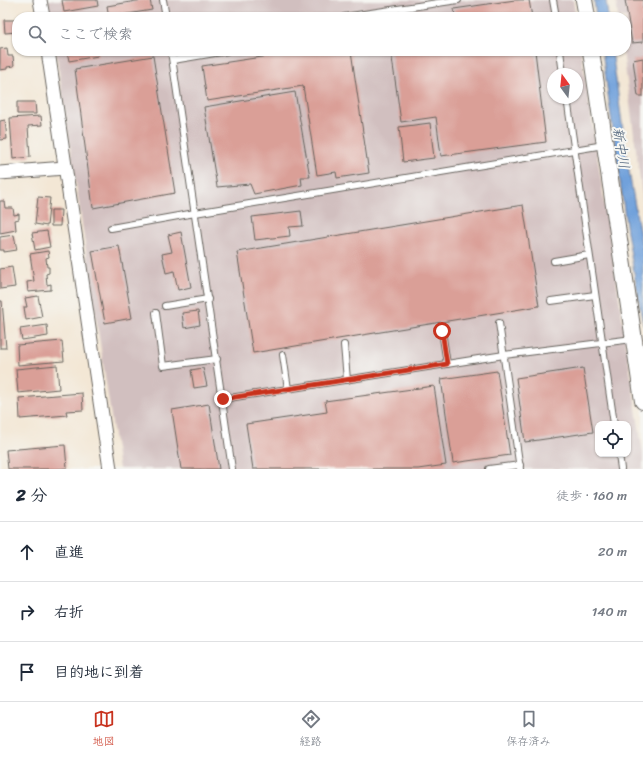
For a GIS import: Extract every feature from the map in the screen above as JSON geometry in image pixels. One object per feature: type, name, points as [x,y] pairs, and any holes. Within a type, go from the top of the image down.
[{"type":"street","points":[[40,0],[42,12]]},
{"type":"street","points":[[584,0],[586,12]]},
{"type":"street","points":[[49,56],[110,469]]},
{"type":"street","points":[[592,56],[643,401]]},
{"type":"street","points":[[0,173],[65,168]]},
{"type":"lane","points":[[163,0],[165,12]]},
{"type":"lane","points":[[378,12],[458,0]]},
{"type":"lane","points":[[553,0],[555,12]]},
{"type":"lane","points":[[173,56],[232,469]]},
{"type":"lane","points":[[173,60],[197,56]]},
{"type":"lane","points":[[561,56],[562,68]]},
{"type":"lane","points":[[568,104],[614,421]]},
{"type":"lane","points":[[111,228],[605,145]]},
{"type":"lane","points":[[554,260],[589,255]]},
{"type":"lane","points":[[551,302],[595,296]]},
{"type":"lane","points":[[165,306],[208,298]]},
{"type":"lane","points":[[156,312],[162,366],[217,359]]},
{"type":"lane","points":[[489,469],[520,467],[499,324]]},
{"type":"lane","points":[[442,331],[447,364]]},
{"type":"lane","points":[[223,399],[504,355],[634,339]]},
{"type":"lane","points":[[344,345],[348,380]]},
{"type":"lane","points":[[283,355],[288,389]]},
{"type":"lane","points":[[619,457],[621,469]]},
{"type":"shaded area","points":[[48,0],[573,0],[575,12],[49,12]]},
{"type":"shaded area","points":[[616,0],[643,0],[643,202],[624,56],[631,56],[631,12],[617,12]]},
{"type":"shaded area","points":[[57,56],[582,56],[643,454],[643,469],[119,469]]},
{"type":"water","points":[[594,0],[606,0],[607,12],[595,12]]},
{"type":"water","name":"新中川","points":[[603,56],[613,56],[627,159],[643,253],[643,325],[627,232]]},
{"type":"building","points":[[62,0],[97,0],[98,6],[64,12]]},
{"type":"building","points":[[150,0],[152,10],[140,12],[108,12],[107,6]]},
{"type":"building","points":[[515,0],[529,0],[531,12],[454,12],[454,9]]},
{"type":"building","points":[[625,0],[643,0],[643,42],[632,43],[631,12],[627,12]]},
{"type":"building","points":[[4,20],[12,20],[12,32],[5,33]]},
{"type":"building","points":[[7,48],[8,56],[13,56],[14,66],[0,70],[0,49]]},
{"type":"building","points":[[68,56],[98,56],[69,61]]},
{"type":"building","points":[[153,56],[175,193],[93,208],[75,69]]},
{"type":"building","points":[[269,56],[352,56],[369,173],[337,178],[336,172],[317,175],[303,86],[207,101],[202,66]]},
{"type":"building","points":[[392,56],[536,56],[546,142],[441,156],[436,117],[401,122]]},
{"type":"building","points":[[643,58],[643,96],[638,96],[633,60]]},
{"type":"building","points":[[295,92],[310,177],[301,177],[302,185],[254,194],[250,184],[217,187],[204,107]]},
{"type":"building","points":[[17,102],[35,102],[36,114],[17,114]]},
{"type":"building","points":[[41,116],[42,125],[28,126],[30,157],[13,159],[10,118]]},
{"type":"building","points":[[5,120],[7,139],[0,140],[0,121]]},
{"type":"building","points":[[430,123],[434,158],[403,162],[399,127]]},
{"type":"building","points":[[38,197],[50,198],[47,226],[35,224]]},
{"type":"building","points":[[0,201],[4,201],[5,208],[13,208],[14,215],[19,214],[19,219],[15,220],[16,230],[0,233]]},
{"type":"building","points":[[523,205],[539,306],[253,353],[237,252]]},
{"type":"building","points":[[51,210],[61,210],[60,226],[51,226]]},
{"type":"building","points":[[301,211],[303,226],[289,227],[290,236],[255,240],[252,217]]},
{"type":"building","points":[[47,231],[50,247],[35,250],[32,233]]},
{"type":"building","points":[[181,232],[191,287],[178,290],[174,271],[166,273],[162,254],[172,252],[168,235]]},
{"type":"building","points":[[14,235],[17,250],[4,252],[4,250],[0,250],[0,237]]},
{"type":"building","points":[[119,246],[132,318],[105,323],[92,251]]},
{"type":"building","points":[[48,251],[49,257],[46,258],[49,273],[46,274],[47,285],[51,284],[51,290],[28,292],[27,282],[34,281],[30,254]]},
{"type":"building","points":[[12,267],[15,287],[0,289],[0,269]]},
{"type":"building","points":[[38,296],[42,317],[26,320],[24,307],[27,307],[25,298]]},
{"type":"building","points":[[0,301],[2,301],[6,348],[0,348]]},
{"type":"building","points":[[198,311],[200,325],[184,328],[182,313]]},
{"type":"building","points":[[47,325],[48,336],[22,340],[20,329]]},
{"type":"building","points":[[62,341],[64,361],[18,365],[17,345]]},
{"type":"building","points":[[57,365],[59,389],[18,393],[16,369]]},
{"type":"building","points":[[203,368],[207,386],[194,388],[191,370]]},
{"type":"building","points":[[583,368],[593,432],[525,442],[516,378]]},
{"type":"building","points":[[497,371],[510,455],[453,463],[441,379]]},
{"type":"building","points":[[434,386],[446,465],[418,469],[253,469],[246,424],[327,412],[325,401]]},
{"type":"building","points":[[82,393],[83,410],[66,411],[67,415],[20,419],[19,398]]},
{"type":"building","points":[[209,404],[219,469],[181,469],[172,410]]},
{"type":"building","points":[[65,445],[67,468],[8,469],[6,450]]},
{"type":"route","points":[[223,399],[447,364],[442,331]]}]
